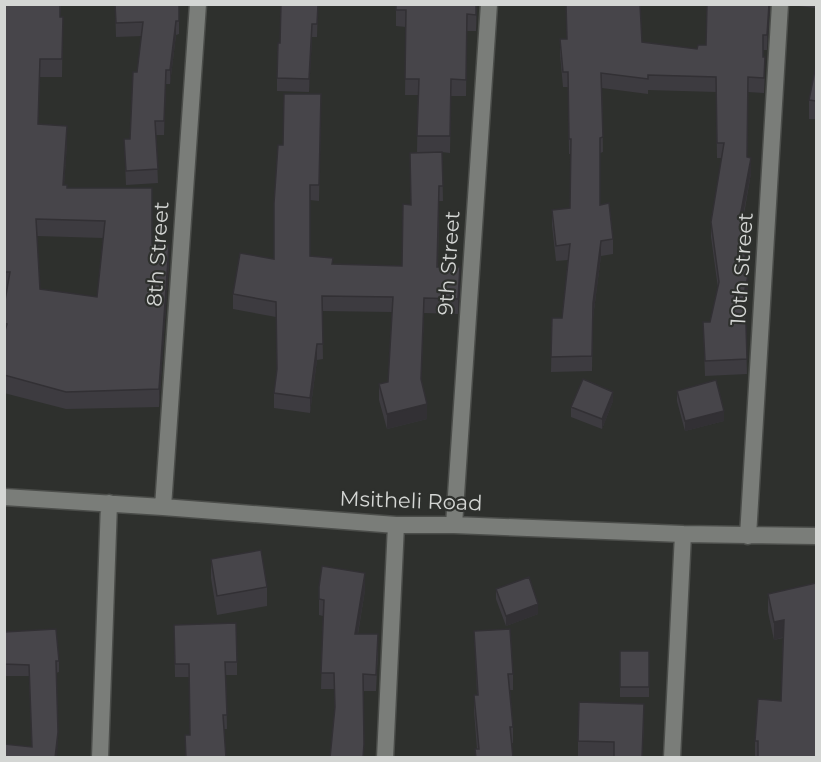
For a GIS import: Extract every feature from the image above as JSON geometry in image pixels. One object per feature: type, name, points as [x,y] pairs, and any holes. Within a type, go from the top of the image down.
[{"type":"street","name":"8th Street","points":[[163,507],[198,4]]},
{"type":"street","name":"9th Street","points":[[454,525],[489,4]]},
{"type":"street","name":"10th Street","points":[[748,536],[780,4]]},
{"type":"street","name":"Msitheli Road","points":[[4,497],[396,525],[816,536]]},
{"type":"street","points":[[100,758],[109,503]]},
{"type":"street","points":[[385,758],[396,525]]},
{"type":"street","points":[[672,758],[683,534]]},
{"type":"building","points":[[4,4],[60,4],[60,17],[63,17],[62,59],[40,59],[38,124],[67,126],[63,185],[67,185],[67,188],[152,188],[152,244],[169,245],[159,389],[66,392],[4,375],[4,334],[7,324],[4,323],[4,306],[10,272],[4,272]],"holes":[[[36,219],[105,221],[97,297],[40,289]]]},
{"type":"building","points":[[115,4],[179,4],[179,21],[176,21],[170,70],[166,70],[164,121],[155,121],[158,169],[126,171],[124,139],[130,139],[133,72],[137,72],[143,22],[116,23]]},
{"type":"building","points":[[281,4],[318,4],[317,24],[312,24],[309,79],[277,78]]},
{"type":"building","points":[[396,4],[476,4],[476,15],[467,14],[466,80],[451,79],[450,136],[417,136],[419,79],[405,79],[406,10],[396,10]]},
{"type":"building","points":[[566,4],[640,4],[642,42],[697,49],[698,45],[706,45],[707,4],[769,4],[767,35],[763,35],[764,78],[748,77],[747,157],[751,158],[740,217],[748,276],[745,289],[747,359],[705,361],[703,322],[710,322],[719,282],[711,222],[724,143],[717,143],[716,77],[648,75],[648,79],[601,73],[603,137],[600,138],[600,205],[609,203],[613,239],[601,241],[593,303],[592,356],[551,357],[552,318],[562,318],[570,244],[556,246],[552,210],[570,208],[571,139],[569,139],[568,72],[563,72],[560,39],[567,39]]},
{"type":"building","points":[[816,65],[816,101],[809,100]]},
{"type":"building","points":[[284,94],[321,94],[319,185],[310,185],[310,256],[333,258],[332,264],[402,266],[403,204],[411,205],[410,153],[442,152],[443,186],[439,186],[437,267],[460,267],[458,299],[424,298],[421,379],[427,404],[387,414],[379,384],[388,382],[393,297],[322,296],[323,344],[317,344],[310,398],[274,393],[277,369],[276,302],[233,294],[240,253],[274,259],[274,203],[278,145],[283,145]]},
{"type":"building","points":[[583,379],[613,392],[602,419],[571,407]]},
{"type":"building","points":[[716,380],[724,411],[685,421],[677,391]]},
{"type":"building","points":[[261,550],[267,587],[217,596],[211,559]]},
{"type":"building","points":[[322,566],[365,573],[355,634],[378,634],[376,675],[363,674],[363,758],[330,758],[335,707],[334,673],[321,673],[324,600],[319,599],[319,587]]},
{"type":"building","points":[[529,577],[538,604],[506,616],[496,589]]},
{"type":"building","points":[[816,583],[816,758],[758,758],[758,741],[755,741],[758,699],[781,701],[784,620],[774,622],[768,594]]},
{"type":"building","points":[[236,623],[237,662],[225,662],[227,715],[223,715],[226,758],[186,758],[185,735],[190,735],[189,664],[175,664],[174,625]]},
{"type":"building","points":[[56,629],[59,661],[56,661],[58,732],[55,758],[4,758],[4,744],[32,747],[29,665],[4,664],[4,632]]},
{"type":"building","points":[[510,629],[513,674],[508,674],[513,727],[510,727],[513,758],[476,758],[475,749],[479,749],[474,695],[478,695],[474,631]]},
{"type":"building","points":[[620,651],[649,651],[649,687],[620,687]]},
{"type":"building","points":[[579,702],[644,704],[642,758],[614,758],[614,742],[578,741]]}]
